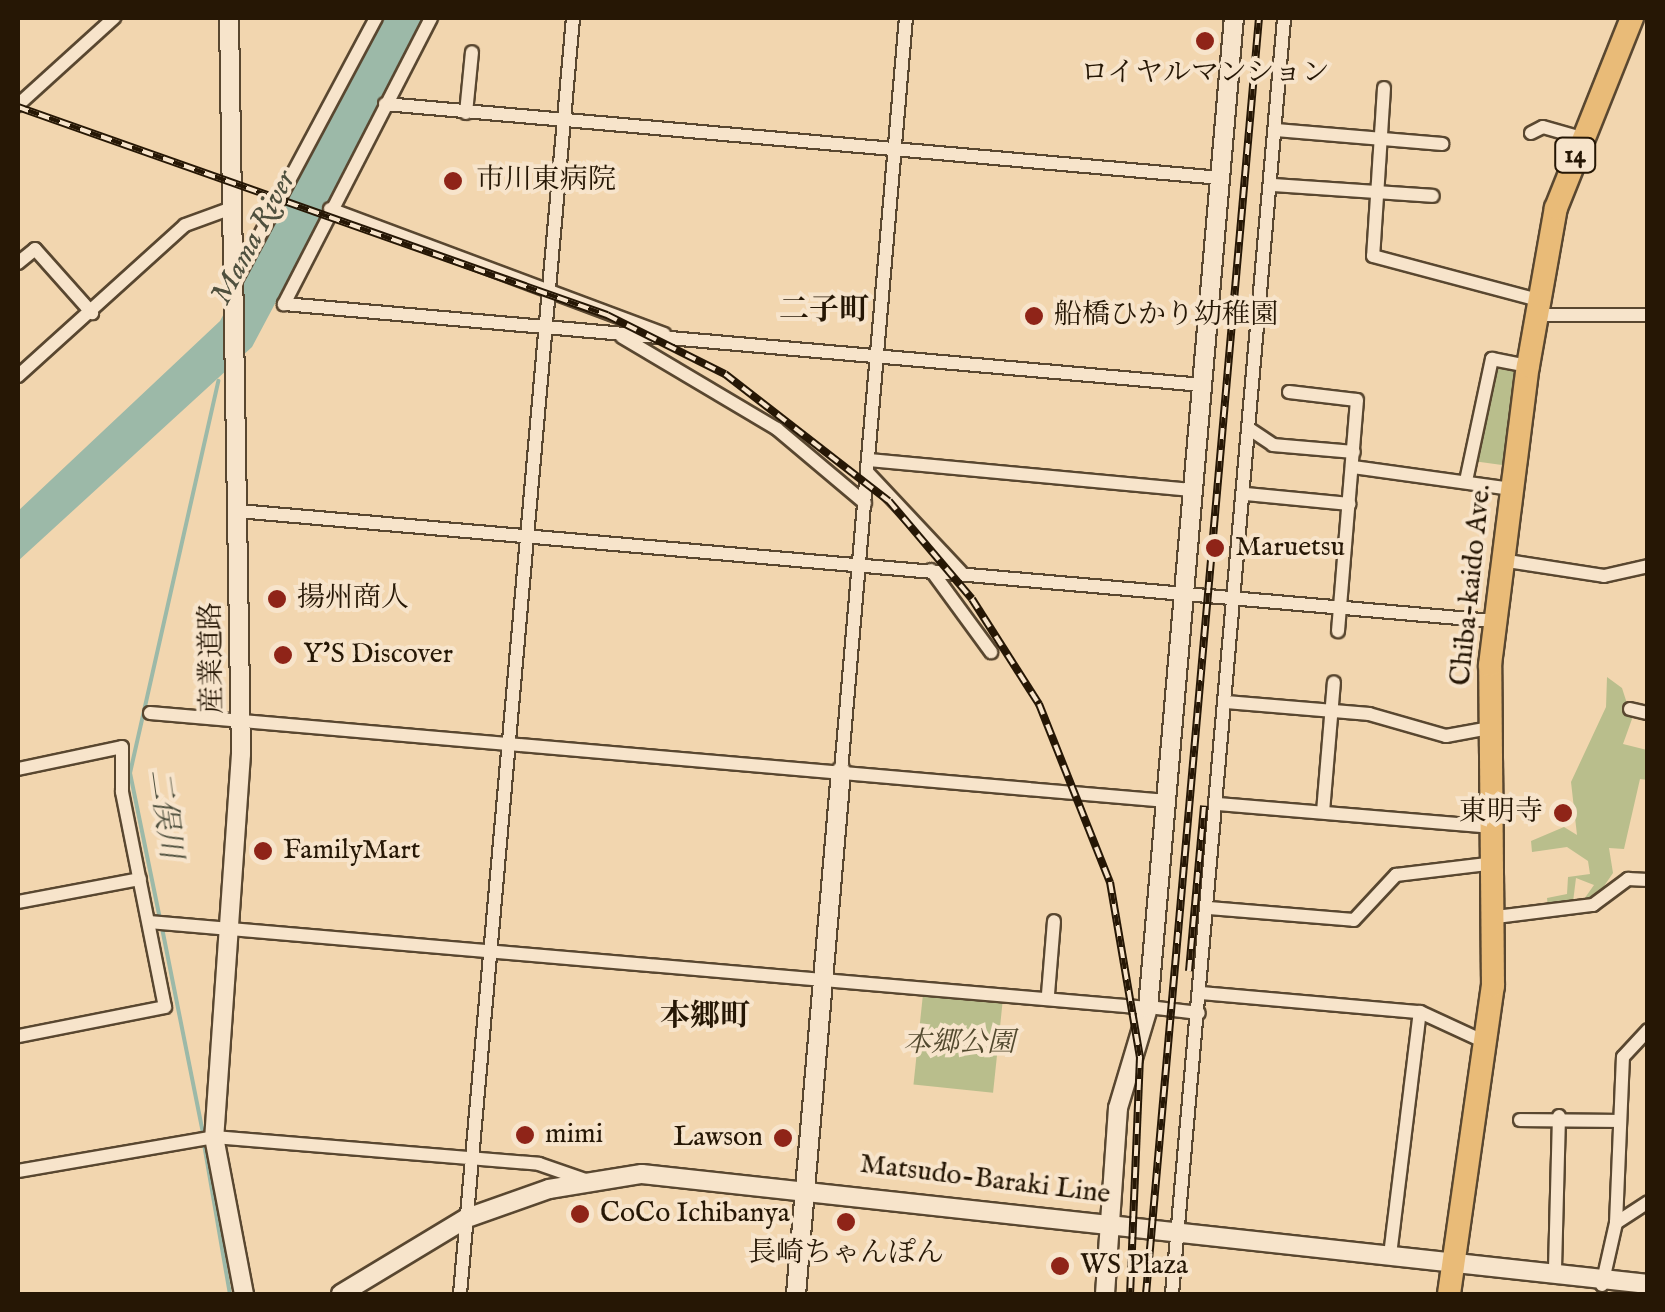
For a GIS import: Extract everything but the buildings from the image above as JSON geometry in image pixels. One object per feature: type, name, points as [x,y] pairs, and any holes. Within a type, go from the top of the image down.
[{"type":"highway","name":"Chiba-kaido Ave.","points":[[1449,1294],[1487,1042],[1496,916],[1490,728],[1492,622],[1528,366],[1560,194],[1632,18]]},
{"type":"main road","name":"産業道路","points":[[229,18],[241,719],[214,1137],[244,1294]]},
{"type":"main road","points":[[1105,1294],[1118,1108],[1152,1008],[1166,800],[1234,18]]},
{"type":"main road","points":[[796,1294],[841,771]]},
{"type":"main road","name":"Matsudo-Baraki Line","points":[[342,1294],[467,1218],[588,1180],[642,1174],[805,1186],[1390,1255],[1604,1288],[1648,1284]]},
{"type":"street","points":[[18,105],[114,18]]},
{"type":"street","points":[[234,286],[376,18]]},
{"type":"street","points":[[431,18],[284,304],[1203,385]]},
{"type":"street","points":[[460,1294],[573,18]]},
{"type":"street","points":[[841,771],[906,18]]},
{"type":"street","points":[[1172,1294],[1246,494],[1284,18]]},
{"type":"street","points":[[466,113],[472,52]]},
{"type":"street","points":[[1384,88],[1372,256],[1538,307],[1648,316]]},
{"type":"street","points":[[385,104],[1220,178]]},
{"type":"street","points":[[1276,130],[1442,144]]},
{"type":"street","points":[[1530,133],[1574,136]]},
{"type":"street","points":[[1272,186],[1434,196]]},
{"type":"street","points":[[18,375],[185,225],[232,208]]},
{"type":"street","points":[[330,208],[550,287],[674,339]]},
{"type":"street","points":[[18,264],[34,249],[92,312]]},
{"type":"street","points":[[615,333],[777,429],[865,502]]},
{"type":"street","points":[[1466,481],[1492,358],[1528,366]]},
{"type":"street","points":[[1289,392],[1357,400],[1338,631]]},
{"type":"street","points":[[1251,430],[1272,445],[1354,452]]},
{"type":"street","points":[[868,467],[1184,489]]},
{"type":"street","points":[[868,467],[961,572]]},
{"type":"street","points":[[1353,467],[1511,489]]},
{"type":"street","points":[[1246,494],[1350,504]]},
{"type":"street","points":[[238,511],[1492,622]]},
{"type":"street","points":[[1501,560],[1604,576],[1648,566]]},
{"type":"street","points":[[931,570],[991,652]]},
{"type":"street","points":[[1323,812],[1334,682]]},
{"type":"street","points":[[1226,702],[1331,710],[1446,736],[1490,728]]},
{"type":"street","points":[[1630,709],[1648,713]]},
{"type":"street","points":[[150,712],[1166,800]]},
{"type":"street","points":[[18,769],[122,747],[140,879],[165,1007],[18,1036]]},
{"type":"street","points":[[1218,804],[1493,827]]},
{"type":"street","points":[[1209,908],[1354,920],[1396,875],[1495,863]]},
{"type":"street","points":[[18,902],[140,879]]},
{"type":"street","points":[[1496,916],[1592,905],[1628,879],[1648,880]]},
{"type":"street","points":[[1048,994],[1054,921]]},
{"type":"street","points":[[148,922],[1199,1012]]},
{"type":"street","points":[[1201,993],[1420,1012],[1487,1042]]},
{"type":"street","points":[[1390,1255],[1420,1012]]},
{"type":"street","points":[[1604,1288],[1616,1223],[1623,1057],[1648,1030]]},
{"type":"street","points":[[1520,1120],[1559,1116],[1618,1120]]},
{"type":"street","points":[[1555,1270],[1559,1116]]},
{"type":"street","points":[[18,1172],[214,1137],[556,1167],[588,1180]]},
{"type":"street","points":[[1616,1223],[1648,1202]]},
{"type":"green space","points":[[1495,367],[1517,369],[1502,465],[1473,461]]},
{"type":"green space","points":[[1607,677],[1622,688],[1632,719],[1623,744],[1647,750],[1648,780],[1640,779],[1624,849],[1609,848],[1613,873],[1600,892],[1582,902],[1594,885],[1576,878],[1573,902],[1548,908],[1547,898],[1567,894],[1568,877],[1590,874],[1588,861],[1567,847],[1532,852],[1531,841],[1564,827],[1577,835],[1571,782],[1606,707]]},
{"type":"green space","name":"本郷公園","points":[[923,994],[1003,1002],[993,1093],[913,1085]]},
{"type":"shaded area","points":[[383,18],[427,18],[252,347],[18,561],[18,511],[220,321]]},
{"type":"waterway","name":"二俣川","points":[[160,919],[130,773],[218,381]]},
{"type":"waterway","name":"二俣川","points":[[162,928],[203,1134]]},
{"type":"waterway","name":"二俣川","points":[[204,1144],[230,1294]]},
{"type":"railway","points":[[1146,1294],[1259,18]]},
{"type":"railway","points":[[18,107],[607,315],[725,374],[889,501],[972,599],[1039,704],[1110,882],[1140,1057],[1130,1294]]},
{"type":"railway","points":[[1189,971],[1204,806]]},
{"type":"place","name":"ロイヤルマンション","points":[[1205,41]]},
{"type":"place","name":"市川東病院","points":[[453,181]]},
{"type":"place","name":"船橋ひかり幼稚園","points":[[1034,316]]},
{"type":"place","name":"Maruetsu","points":[[1215,548]]},
{"type":"place","name":"揚州商人","points":[[277,599]]},
{"type":"place","name":"Y'S Discover","points":[[283,655]]},
{"type":"place","name":"東明寺","points":[[1563,813]]},
{"type":"place","name":"FamilyMart","points":[[263,851]]},
{"type":"place","name":"mimi","points":[[525,1135]]},
{"type":"place","name":"Lawson","points":[[783,1138]]},
{"type":"place","name":"CoCo Ichibanya","points":[[580,1214]]},
{"type":"place","name":"長崎ちゃんぽん","points":[[846,1222]]},
{"type":"place","name":"WS Plaza","points":[[1060,1266]]},
{"type":"district","name":"二子町","points":[[824,311]]},
{"type":"district","name":"本郷町","points":[[705,1017]]},
{"type":"water label","name":"Mama River","points":[[254,238]]}]
